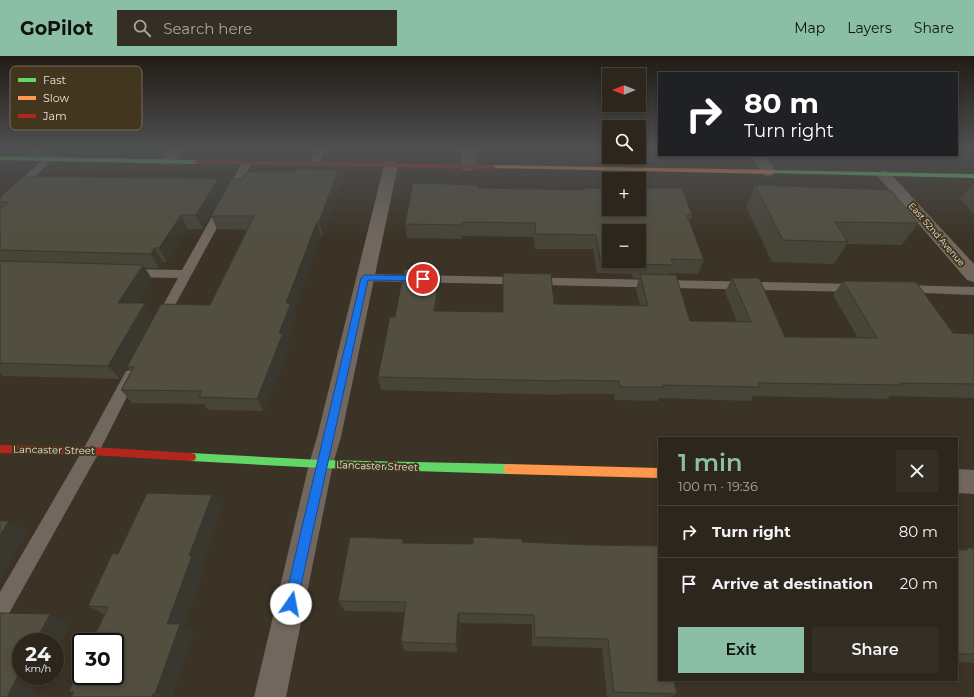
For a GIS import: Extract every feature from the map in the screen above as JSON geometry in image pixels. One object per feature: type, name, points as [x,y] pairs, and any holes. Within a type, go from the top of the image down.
[{"type":"street","points":[[270,697],[321,464],[331,429],[388,180]]},
{"type":"street","name":"East 52nd Avenue","points":[[889,180],[974,276]]},
{"type":"street","name":"Lancaster Street","points":[[0,449],[91,451],[321,464],[658,473]]},
{"type":"street","points":[[958,481],[974,482]]},
{"type":"lane","points":[[0,206],[27,180]]},
{"type":"lane","points":[[156,329],[238,180]]},
{"type":"lane","points":[[116,272],[185,274]]},
{"type":"lane","points":[[365,278],[866,288]]},
{"type":"lane","points":[[890,289],[974,291]]},
{"type":"lane","points":[[0,610],[91,451],[138,363]]},
{"type":"building","points":[[19,180],[217,180],[196,215],[181,215],[159,248],[154,248],[151,254],[0,250],[0,210],[8,202],[0,202],[0,197]]},
{"type":"building","points":[[231,180],[334,180],[286,303],[291,303],[279,333],[283,333],[257,399],[199,397],[202,391],[121,390],[134,367],[127,367],[161,304],[210,305],[254,216],[211,216]]},
{"type":"building","points":[[413,183],[478,185],[478,188],[584,190],[584,188],[602,189],[602,216],[646,216],[646,188],[682,188],[692,215],[687,215],[704,260],[671,259],[673,265],[646,264],[646,224],[602,224],[602,259],[600,259],[596,235],[536,234],[535,223],[462,222],[461,225],[405,224]]},
{"type":"building","points":[[755,185],[891,190],[918,223],[835,222],[848,242],[783,240]]},
{"type":"building","points":[[0,261],[143,265],[118,303],[145,303],[108,366],[0,363]]},
{"type":"building","points":[[404,269],[440,270],[434,311],[503,312],[503,273],[551,274],[554,304],[648,306],[640,274],[676,275],[690,321],[751,322],[732,278],[759,278],[785,337],[877,338],[843,281],[916,282],[953,333],[974,334],[974,384],[900,383],[901,385],[758,383],[759,387],[663,385],[664,387],[620,387],[619,381],[378,377],[390,317],[395,317]]},
{"type":"building","points":[[147,493],[212,495],[189,556],[192,556],[167,624],[180,624],[155,694],[153,694],[152,697],[71,697],[74,692],[69,691],[72,685],[124,685],[124,633],[96,633],[108,607],[88,606],[112,554],[118,554]]},
{"type":"building","points":[[0,521],[9,521],[0,535]]},
{"type":"building","points":[[350,537],[403,539],[402,543],[473,544],[473,537],[522,539],[522,542],[658,546],[658,681],[674,681],[677,694],[614,692],[608,639],[535,637],[534,615],[458,613],[456,644],[401,642],[406,602],[338,601]]},
{"type":"building","points":[[966,548],[974,548],[974,654],[958,654],[958,550],[968,550]]},
{"type":"building","points":[[0,613],[50,614],[40,633],[12,633],[12,685],[13,685],[7,697],[0,697]]},
{"type":"traffic: fast","points":[[191,457],[321,464],[508,469]]},
{"type":"traffic: slow","points":[[508,469],[658,473]]},
{"type":"traffic: jam","points":[[0,449],[91,451],[191,457]]},
{"type":"route","points":[[291,604],[321,464],[329,437],[365,278],[423,279]]}]
